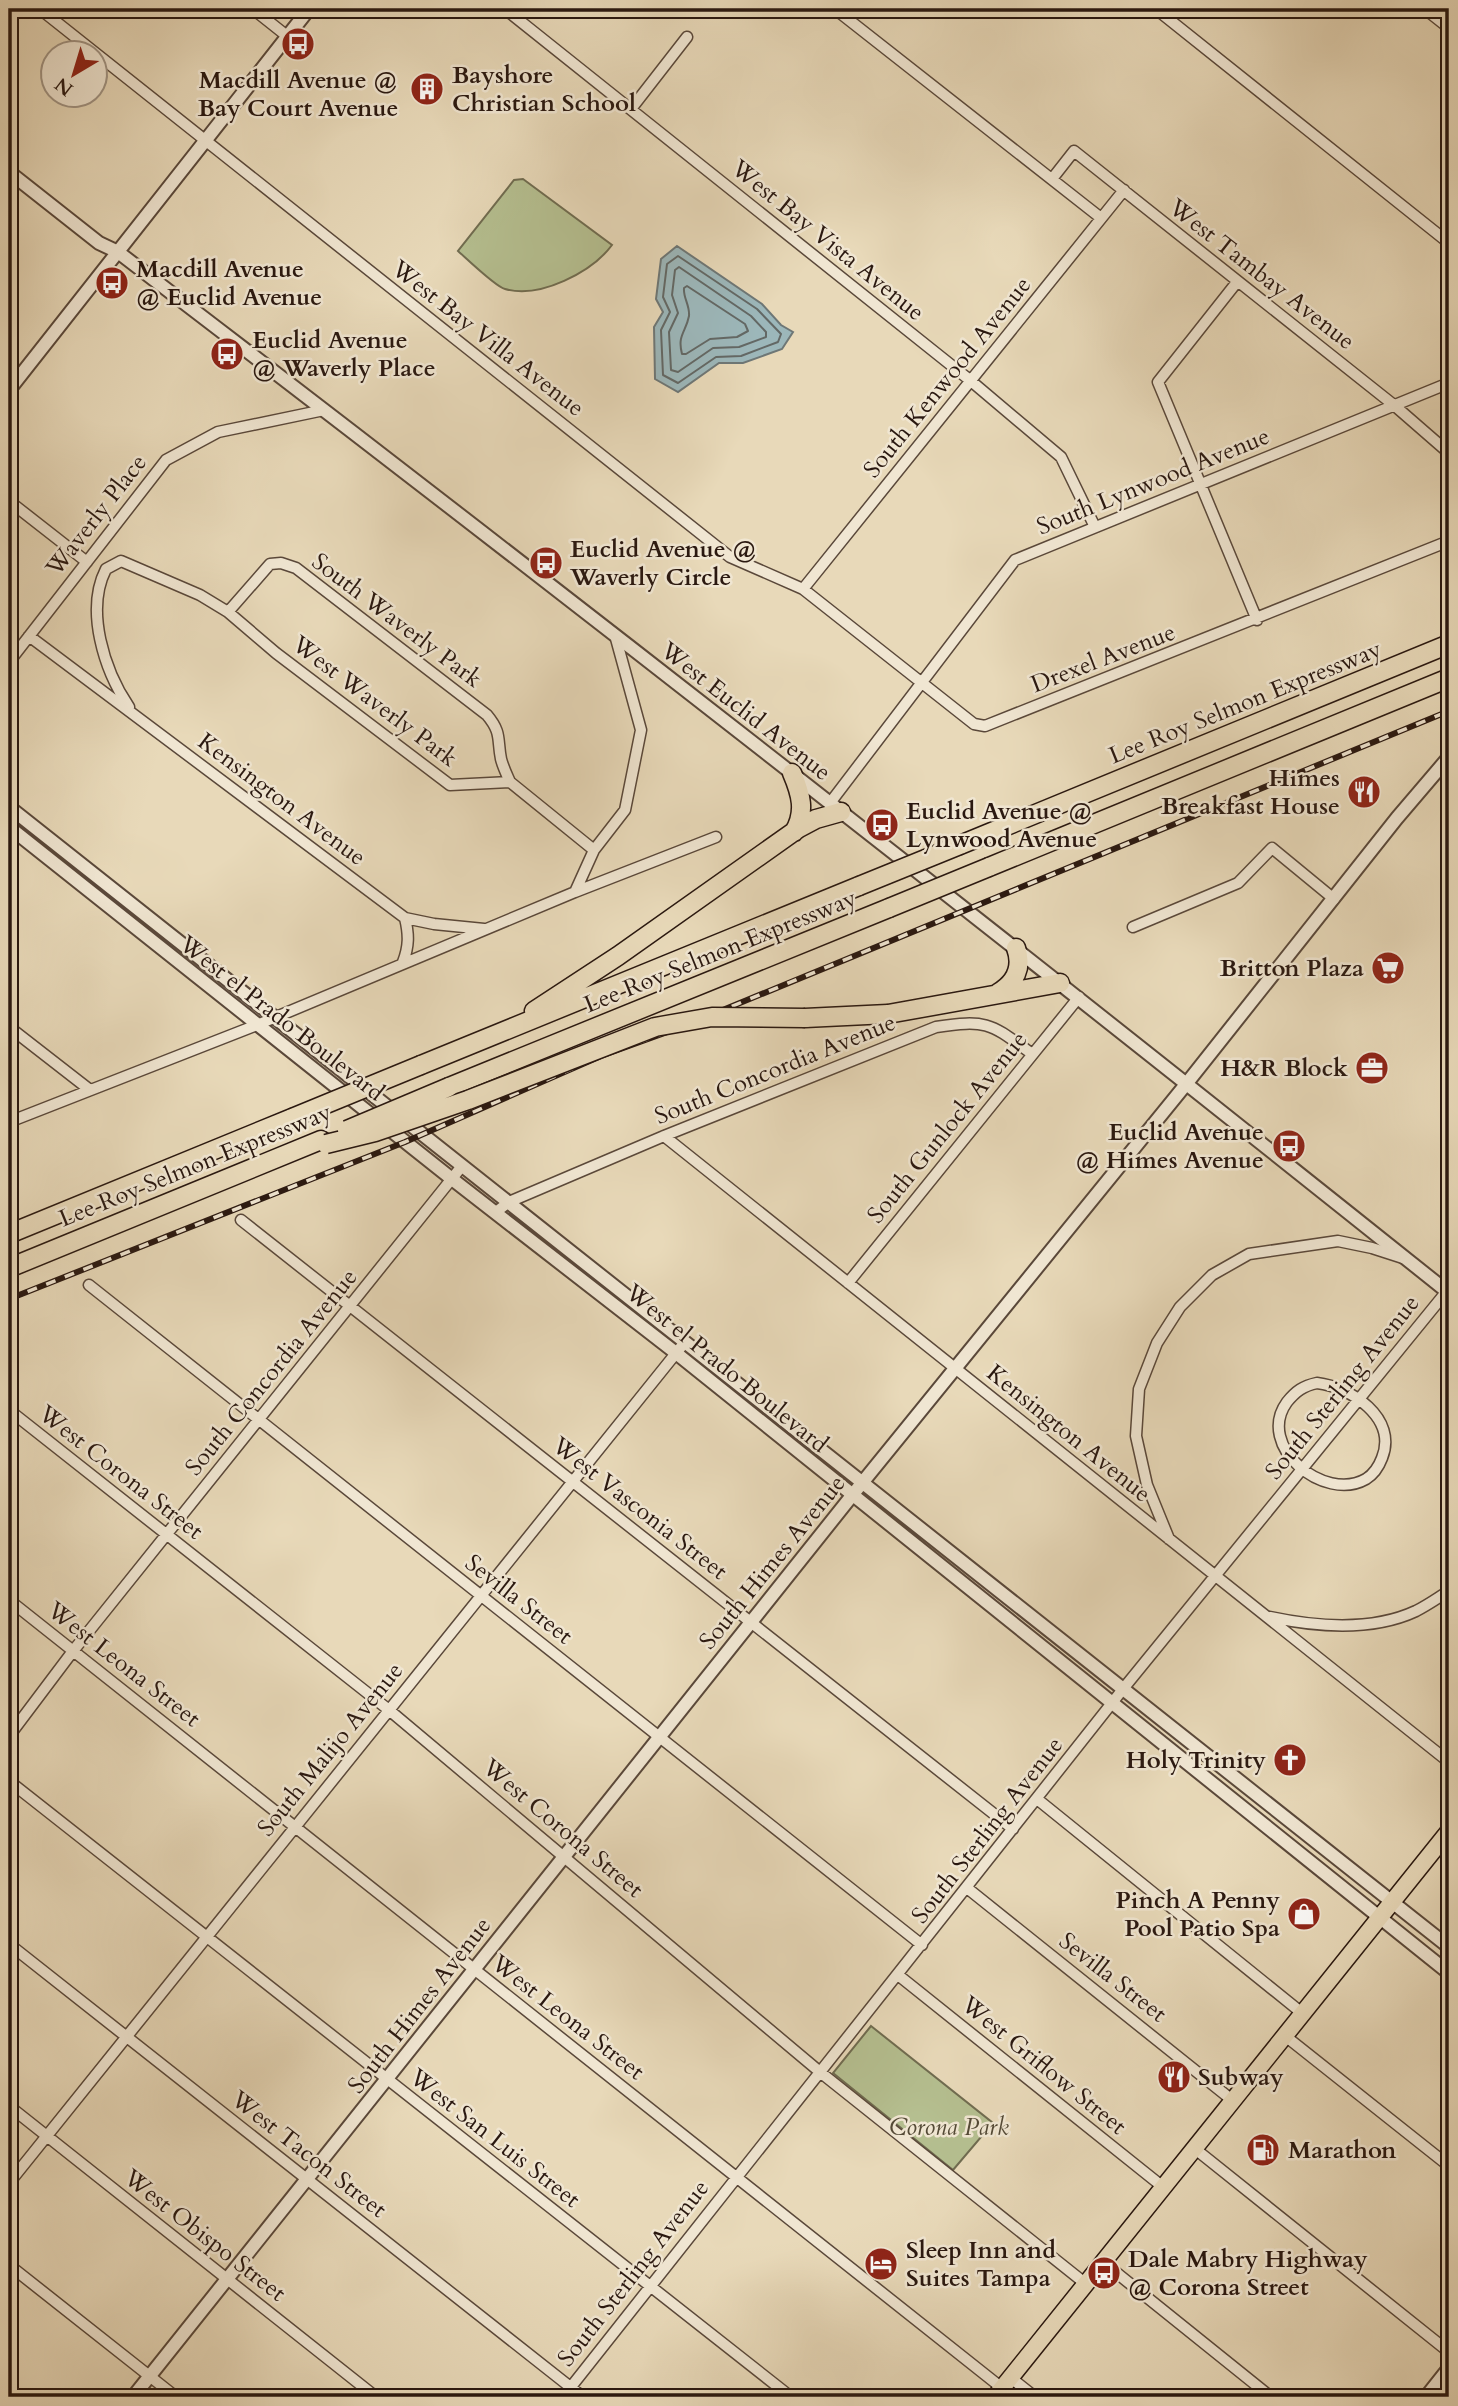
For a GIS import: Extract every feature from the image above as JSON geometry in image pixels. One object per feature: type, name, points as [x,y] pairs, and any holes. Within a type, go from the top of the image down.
[{"type":"highway","name":"Lee Roy Selmon Expressway","points":[[9,1234],[1449,644]]},
{"type":"highway","name":"Lee Roy Selmon Expressway","points":[[9,1268],[1449,678]]},
{"type":"highway","points":[[792,773],[802,808],[794,832]]},
{"type":"highway","points":[[500,1033],[608,963],[794,832],[836,807]]},
{"type":"highway","points":[[998,993],[1017,972],[1019,960],[1016,948]]},
{"type":"highway","points":[[319,1143],[374,1132],[468,1100],[655,1027],[712,1017],[805,1018],[888,1014],[1060,983]]},
{"type":"main road","points":[[1002,2388],[1449,1831]]},
{"type":"street","name":"West Bay Villa Avenue","points":[[40,9],[730,557],[803,589],[920,682]]},
{"type":"street","points":[[253,9],[287,36]]},
{"type":"street","points":[[9,390],[309,9]]},
{"type":"street","name":"West Bay Vista Avenue","points":[[505,9],[971,381],[1061,457],[1095,527]]},
{"type":"street","points":[[835,9],[1101,218]]},
{"type":"street","points":[[1156,9],[1449,243]]},
{"type":"street","points":[[1425,9],[1449,28]]},
{"type":"street","points":[[631,109],[687,37]]},
{"type":"street","name":"West Tambay Avenue","points":[[1052,179],[1074,151],[1395,406],[1449,453]]},
{"type":"street","name":"West Euclid Avenue","points":[[9,172],[99,243],[118,252],[324,410],[836,807],[1448,1292]]},
{"type":"street","name":"South Kenwood Avenue","points":[[803,589],[1124,191]]},
{"type":"street","points":[[1237,282],[1158,382],[1258,620]]},
{"type":"street","name":"South Lynwood Avenue","points":[[920,682],[1015,560],[1449,383]]},
{"type":"street","name":"Waverly Place","points":[[9,662],[166,460],[218,432],[324,410]]},
{"type":"street","points":[[9,500],[106,569]]},
{"type":"street","name":"Drexel Avenue","points":[[920,682],[963,717],[974,724],[985,726],[1258,620],[1449,541]]},
{"type":"street","name":"West Waverly Park","points":[[106,569],[121,561],[200,595],[228,612],[287,661],[450,785],[510,782]]},
{"type":"street","name":"South Waverly Park","points":[[228,612],[270,564],[281,563],[296,568],[486,715],[496,726],[500,737],[501,759],[510,782]]},
{"type":"street","name":"Kensington Avenue","points":[[106,569],[101,579],[97,605],[99,636],[114,685],[134,714]]},
{"type":"street","points":[[575,892],[594,850],[625,810],[641,730],[615,635]]},
{"type":"street","name":"Kensington Avenue","points":[[29,636],[405,918],[434,924],[488,929]]},
{"type":"street","points":[[836,807],[920,682]]},
{"type":"street","name":"South Himes Avenue","points":[[133,2397],[852,1495],[1449,757]]},
{"type":"street","points":[[510,782],[594,850]]},
{"type":"street","name":"West el Prado Boulevard","points":[[9,807],[1449,1947]]},
{"type":"street","name":"West el Prado Boulevard","points":[[9,827],[676,1353],[1449,1973]]},
{"type":"street","points":[[9,1122],[257,1025],[403,962],[716,837]]},
{"type":"street","points":[[1133,927],[1238,883],[1272,848],[1334,899]]},
{"type":"street","points":[[96,897],[105,885]]},
{"type":"street","points":[[403,962],[409,947],[405,918]]},
{"type":"street","name":"South Gunlock Avenue","points":[[848,1283],[1079,997]]},
{"type":"street","name":"South Concordia Avenue","points":[[496,1212],[509,1202],[664,1136],[936,1027],[975,1023],[995,1027],[1032,1054]]},
{"type":"street","points":[[9,1027],[90,1090]]},
{"type":"street","name":"Kensington Avenue","points":[[664,1136],[1449,1762]]},
{"type":"street","name":"South Concordia Avenue","points":[[9,1736],[73,1651],[462,1166]]},
{"type":"street","name":"West Vasconia Street","points":[[241,1220],[1013,1829]]},
{"type":"street","points":[[1170,1539],[1147,1485],[1136,1436],[1139,1389],[1157,1343],[1180,1307],[1212,1275],[1249,1254],[1338,1241],[1372,1248],[1408,1260]]},
{"type":"street","name":"Sevilla Street","points":[[89,1285],[922,1945]]},
{"type":"street","name":"South Sterling Avenue","points":[[563,2397],[1124,1689],[1448,1292]]},
{"type":"street","name":"South Malijo Avenue","points":[[9,2183],[685,1342]]},
{"type":"street","points":[[1307,1385],[1332,1385],[1370,1408],[1384,1433],[1383,1455],[1373,1474],[1343,1486],[1324,1482],[1303,1470],[1291,1459],[1282,1443],[1279,1426],[1282,1409],[1296,1391],[1307,1385]]},
{"type":"street","name":"West Corona Street","points":[[9,1410],[389,1710],[820,2072],[1086,2284]]},
{"type":"street","points":[[979,1595],[988,1583]]},
{"type":"street","points":[[1266,1616],[1304,1625],[1372,1624],[1415,1611],[1449,1591]]},
{"type":"street","name":"West Leona Street","points":[[9,1600],[1002,2388],[1035,2397]]},
{"type":"street","points":[[1215,1783],[1225,1770]]},
{"type":"street","name":"West San Luis Street","points":[[9,1781],[791,2397]]},
{"type":"street","points":[[1037,1799],[1302,2013]]},
{"type":"street","name":"Sevilla Street","points":[[967,1888],[1233,2100]]},
{"type":"street","name":"West Tacon Street","points":[[9,1944],[583,2397]]},
{"type":"street","name":"West Griflow Street","points":[[898,1975],[1163,2187]]},
{"type":"street","points":[[1284,2035],[1449,2166]]},
{"type":"street","name":"West Obispo Street","points":[[9,2106],[376,2397]]},
{"type":"street","points":[[1194,2148],[1449,2352]]},
{"type":"street","points":[[1103,2262],[1270,2397]]},
{"type":"street","points":[[9,2265],[176,2397]]},
{"type":"street","points":[[1426,2397],[1449,2368]]},
{"type":"green space","points":[[523,179],[612,245],[592,265],[564,281],[549,287],[519,291],[501,287],[458,251],[514,180]]},
{"type":"green space","name":"Corona Park","points":[[871,2026],[993,2123],[953,2170],[833,2073]]},
{"type":"water","points":[[677,246],[762,304],[781,325],[793,332],[782,349],[743,363],[719,363],[678,392],[655,379],[654,327],[663,312],[656,299],[661,259]]},
{"type":"railway","points":[[9,1299],[405,1142],[601,1056],[684,1026],[1449,711]]},
{"type":"place","name":"Macdill Avenue @ Bay Court Avenue","points":[[298,44]]},
{"type":"place","name":"Bayshore Christian School","points":[[427,89]]},
{"type":"place","name":"Macdill Avenue @ Euclid Avenue","points":[[112,283]]},
{"type":"place","name":"Euclid Avenue @ Waverly Place","points":[[227,354]]},
{"type":"place","name":"Euclid Avenue @ Waverly Circle","points":[[546,563]]},
{"type":"place","name":"Himes Breakfast House","points":[[1364,792]]},
{"type":"place","name":"Euclid Avenue @ Lynwood Avenue","points":[[882,825]]},
{"type":"place","name":"Britton Plaza","points":[[1388,968]]},
{"type":"place","name":"H&R Block","points":[[1372,1068]]},
{"type":"place","name":"Euclid Avenue @ Himes Avenue","points":[[1289,1146]]},
{"type":"place","name":"Holy Trinity","points":[[1290,1760]]},
{"type":"place","name":"Pinch A Penny Pool Patio Spa","points":[[1304,1914]]},
{"type":"place","name":"Subway","points":[[1174,2077]]},
{"type":"place","name":"Marathon","points":[[1263,2150]]},
{"type":"place","name":"Sleep Inn and Suites Tampa","points":[[881,2264]]},
{"type":"place","name":"Dale Mabry Highway @ Corona Street","points":[[1104,2273]]}]
